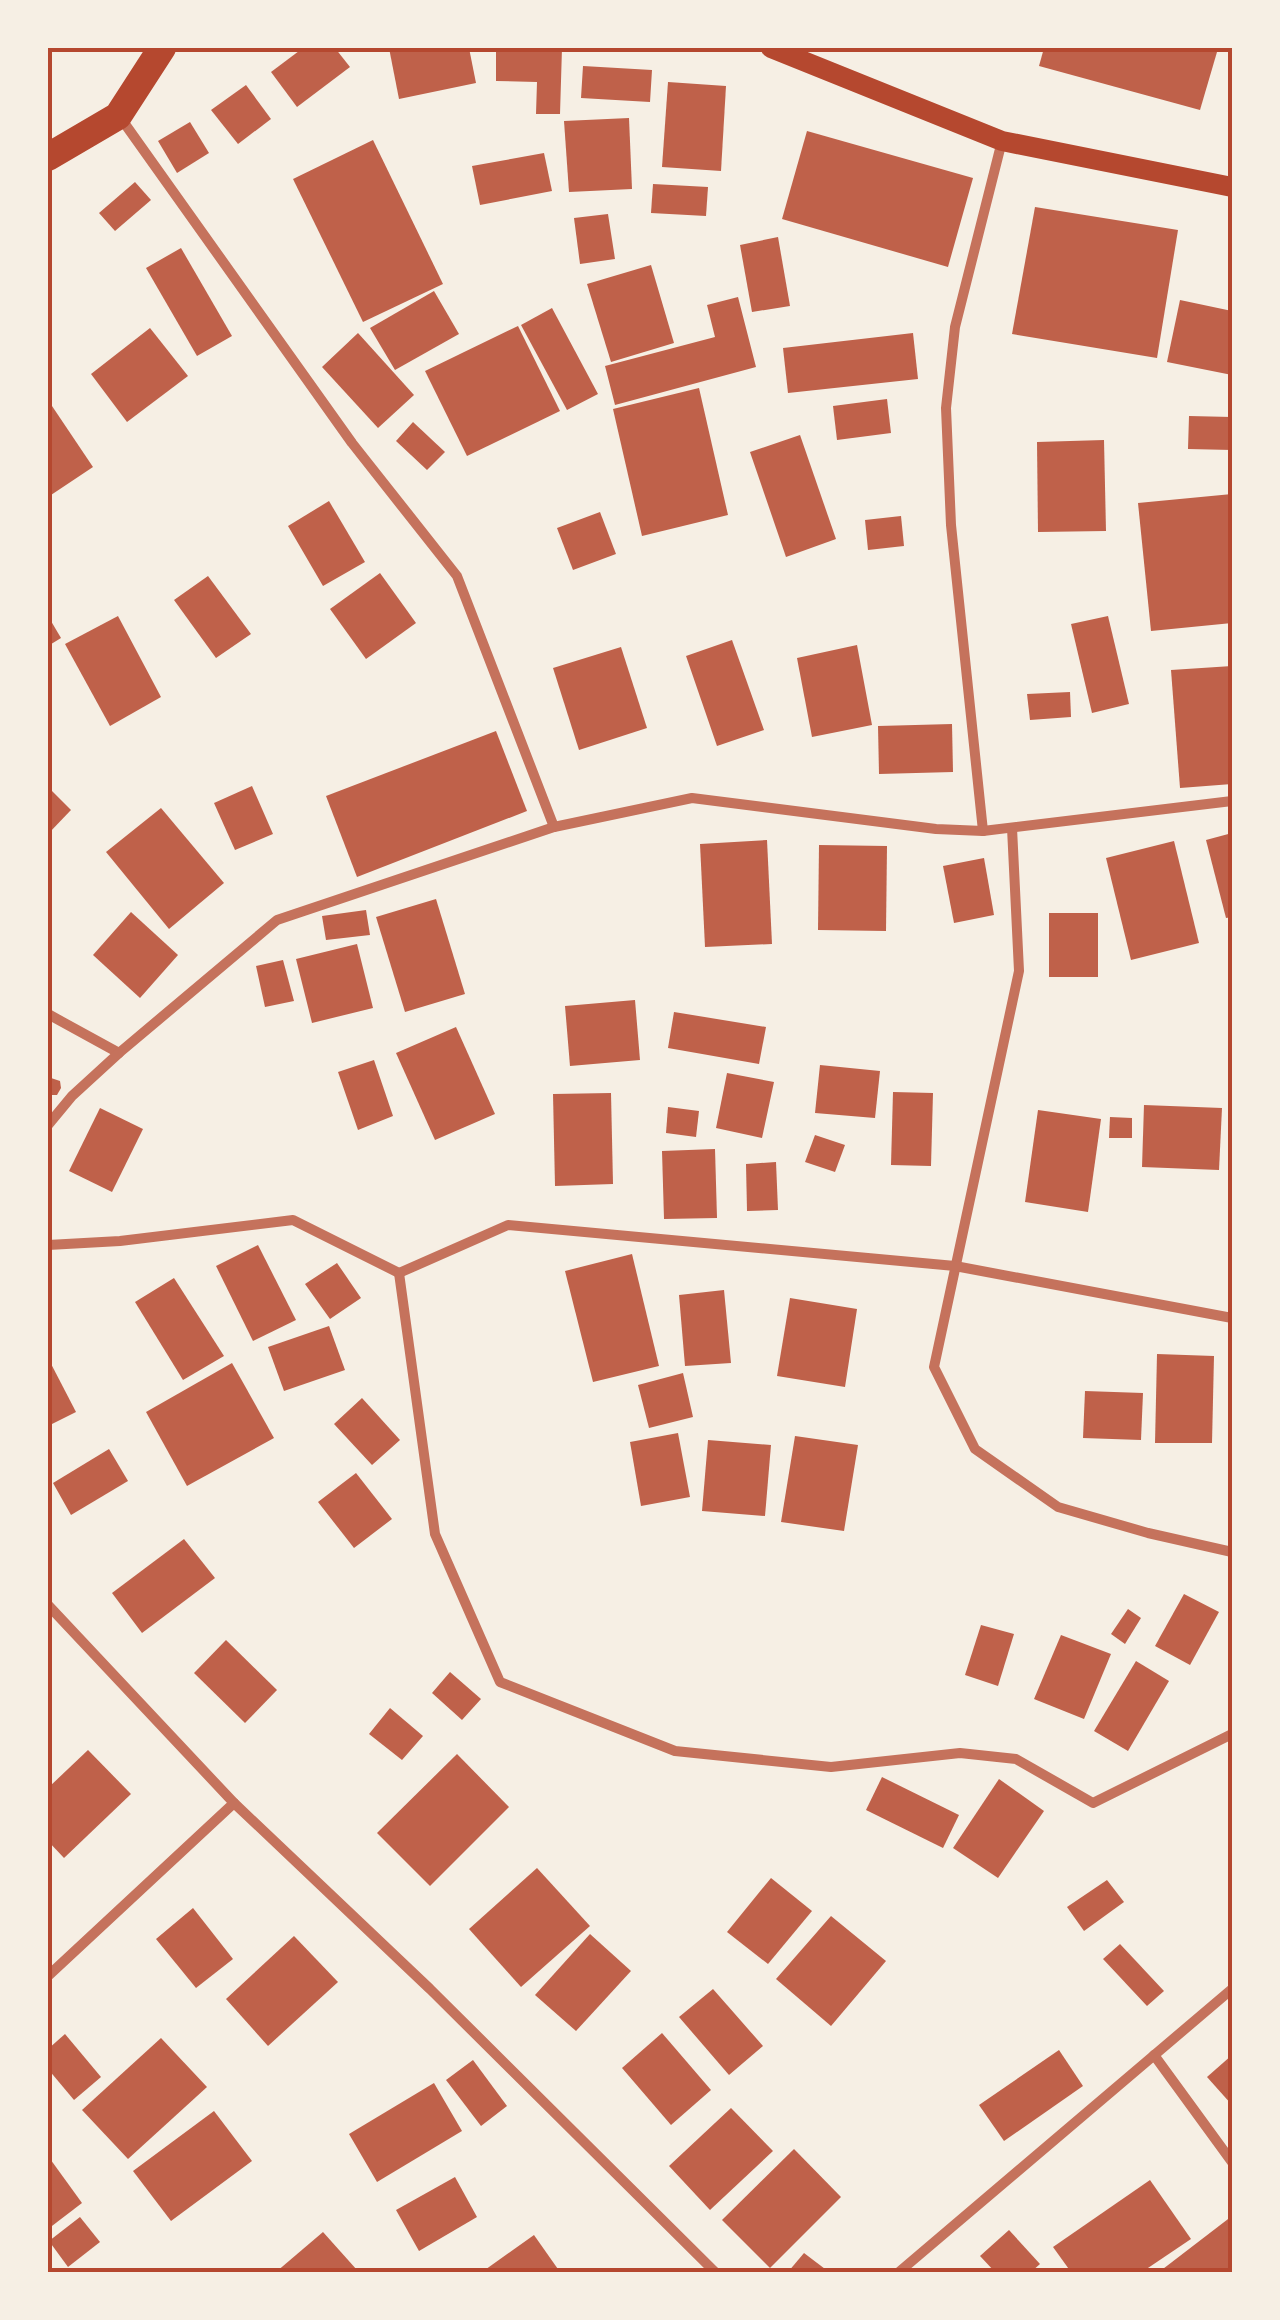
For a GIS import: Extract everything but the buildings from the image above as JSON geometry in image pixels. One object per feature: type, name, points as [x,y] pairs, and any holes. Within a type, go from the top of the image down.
[{"type":"highway","points":[[48,156],[118,116],[162,48]]},
{"type":"main road","points":[[771,48],[1002,141],[1232,186]]},
{"type":"street","points":[[118,116],[352,443],[457,576],[554,827]]},
{"type":"street","points":[[983,830],[951,525],[946,408],[955,327],[1002,141]]},
{"type":"street","points":[[48,1125],[72,1096],[119,1052],[277,920],[554,827],[692,798],[936,829],[983,830],[1232,800]]},
{"type":"street","points":[[1012,828],[1019,971],[934,1367],[975,1449],[1058,1506],[1148,1533],[1232,1552]]},
{"type":"street","points":[[48,1014],[119,1052]]},
{"type":"street","points":[[48,1244],[120,1241],[293,1220],[399,1274]]},
{"type":"street","points":[[399,1274],[508,1225],[955,1266],[1232,1318]]},
{"type":"street","points":[[399,1274],[436,1534],[500,1682],[675,1751],[830,1767],[960,1754],[1016,1759],[1093,1803],[1232,1734]]},
{"type":"street","points":[[48,1605],[234,1804],[430,1989],[715,2272]]},
{"type":"street","points":[[48,1976],[234,1804]]},
{"type":"street","points":[[900,2272],[1232,1989]]},
{"type":"street","points":[[1154,2055],[1232,2162]]}]
